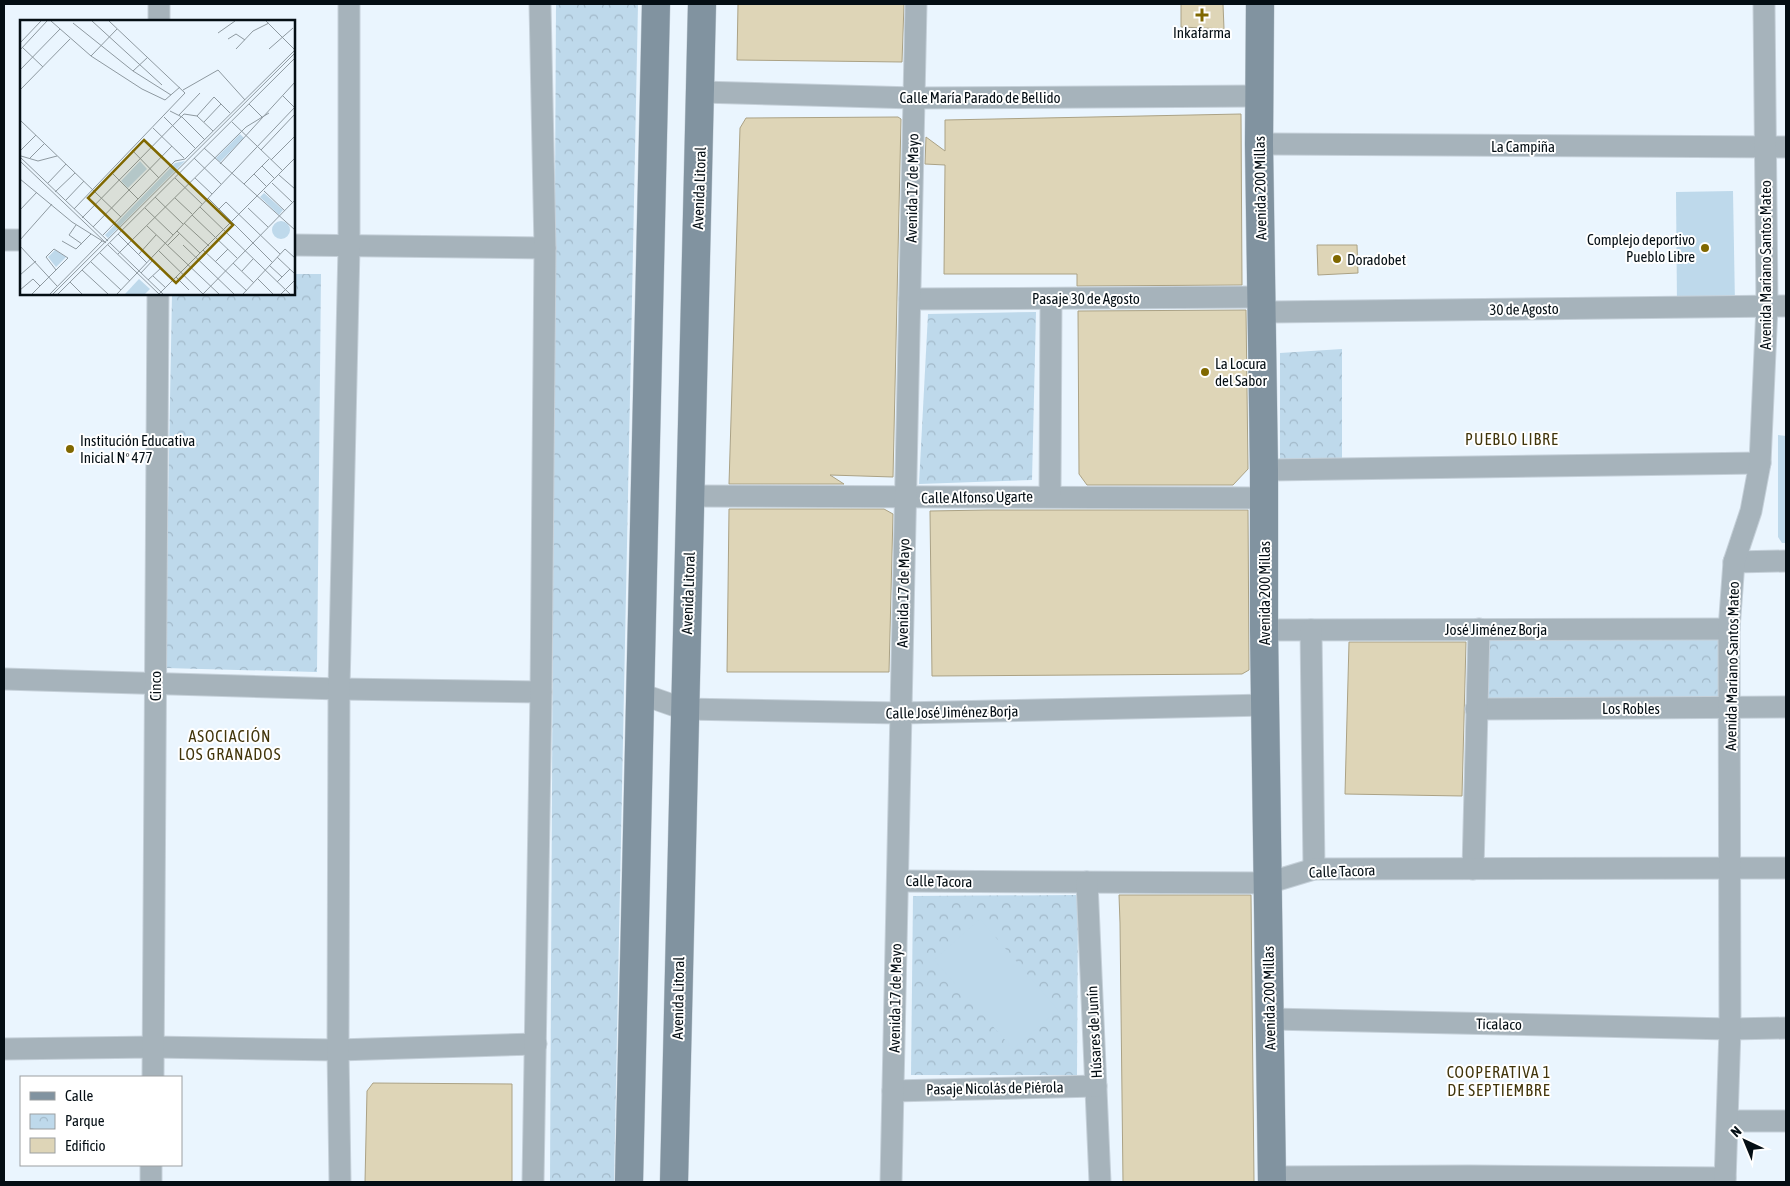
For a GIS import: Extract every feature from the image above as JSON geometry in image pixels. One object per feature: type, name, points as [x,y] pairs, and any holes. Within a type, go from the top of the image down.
[{"type":"main road","points":[[629,1182],[656,4]]},
{"type":"main road","name":"Avenida Litoral","points":[[674,1182],[702,4]]},
{"type":"main road","name":"Avenida 200 Millas","points":[[1260,4],[1259,144],[1272,1180]]},
{"type":"street","points":[[159,4],[159,20]]},
{"type":"street","points":[[340,1182],[338,1050],[339,689],[349,247],[349,4]]},
{"type":"street","points":[[533,1182],[546,248],[540,4]]},
{"type":"street","name":"Avenida 17 de Mayo","points":[[892,1182],[916,4]]},
{"type":"street","name":"Avenida Mariano Santos Mateo","points":[[1725,1180],[1730,1029],[1729,629],[1734,562],[1751,511],[1760,463],[1777,306],[1776,147],[1764,4]]},
{"type":"street","name":"Calle María Parado de Bellido","points":[[701,92],[914,98],[1259,96]]},
{"type":"street","name":"La Campiña","points":[[1259,144],[1776,147]]},
{"type":"street","points":[[4,240],[20,240]]},
{"type":"street","points":[[295,245],[546,248]]},
{"type":"street","name":"Cinco","points":[[153,1076],[158,295]]},
{"type":"street","name":"Pasaje 30 de Agosto","points":[[910,299],[1051,299],[1262,304]]},
{"type":"street","points":[[1050,496],[1051,299]]},
{"type":"street","name":"30 de Agosto","points":[[1262,304],[1777,306]]},
{"type":"street","points":[[1264,470],[1760,463]]},
{"type":"street","name":"Calle Alfonso Ugarte","points":[[690,496],[1264,498]]},
{"type":"street","points":[[1734,562],[1786,561]]},
{"type":"street","points":[[1473,870],[1479,628]]},
{"type":"street","name":"José Jiménez Borja","points":[[1264,630],[1479,628],[1729,629]]},
{"type":"street","points":[[1311,630],[1314,869]]},
{"type":"street","points":[[4,679],[339,689],[541,692]]},
{"type":"street","name":"Calle José Jiménez Borja","points":[[641,694],[684,710],[901,714],[1266,705]]},
{"type":"street","name":"Los Robles","points":[[1476,709],[1786,707]]},
{"type":"street","name":"Calle Tacora","points":[[898,881],[1268,883],[1314,869],[1786,868]]},
{"type":"street","name":"Húsares de Junín","points":[[1087,882],[1100,1182]]},
{"type":"street","name":"Ticalaco","points":[[1269,1019],[1730,1029],[1786,1028]]},
{"type":"street","points":[[4,1049],[153,1047],[338,1050],[536,1044]]},
{"type":"street","name":"Pasaje Nicolás de Piérola","points":[[893,1090],[1096,1086]]},
{"type":"street","points":[[1728,1120],[1786,1121]]},
{"type":"street","points":[[151,1166],[151,1182]]},
{"type":"street","points":[[1272,1180],[1725,1180]]},
{"type":"green space","points":[[556,4],[638,4],[614,1182],[550,1182]]},
{"type":"green space","name":"Complejo deportivo Pueblo Libre","points":[[1733,191],[1735,305],[1677,304],[1676,192]]},
{"type":"green space","points":[[295,274],[321,274],[317,672],[165,668],[172,295],[295,295]]},
{"type":"green space","points":[[1036,312],[1032,480],[919,484],[928,314]]},
{"type":"green space","points":[[1342,349],[1342,463],[1280,464],[1280,353]]},
{"type":"green space","points":[[1778,435],[1786,436],[1786,543],[1782,543],[1778,537]]},
{"type":"green space","points":[[1488,638],[1722,639],[1722,699],[1488,698]]},
{"type":"green space","points":[[1078,895],[1077,1075],[911,1075],[913,896]]},
{"type":"green space","points":[[980,919],[1058,1010],[1013,1049],[934,960]]},
{"type":"building","points":[[738,4],[904,4],[902,62],[737,60]]},
{"type":"building","name":"Inkafarma","points":[[1181,4],[1223,4],[1224,29],[1181,27]]},
{"type":"building","points":[[1241,114],[1242,285],[1077,286],[1077,274],[944,274],[945,165],[925,164],[926,137],[945,151],[945,120]]},
{"type":"building","points":[[898,117],[901,119],[893,477],[830,475],[844,484],[729,484],[740,128],[746,118]]},
{"type":"building","name":"Doradobet","points":[[1317,245],[1357,245],[1358,273],[1318,275]]},
{"type":"building","points":[[1246,310],[1248,469],[1233,485],[1087,485],[1079,474],[1078,311]]},
{"type":"building","points":[[729,509],[884,509],[893,514],[889,672],[727,672]]},
{"type":"building","points":[[1248,510],[1249,670],[1242,674],[932,676],[930,511]]},
{"type":"building","points":[[1349,642],[1466,642],[1462,796],[1345,794]]},
{"type":"building","points":[[1119,895],[1251,895],[1254,1182],[1123,1182]]},
{"type":"building","points":[[373,1083],[512,1084],[512,1182],[365,1182],[367,1091]]},
{"type":"place","name":"Inkafarma","points":[[1202,15]]},
{"type":"place","name":"Complejo deportivo Pueblo Libre","points":[[1705,248]]},
{"type":"place","name":"Doradobet","points":[[1337,259]]},
{"type":"place","name":"La Locura del Sabor","points":[[1205,372]]},
{"type":"place","name":"Institución Educativa Inicial Nº 477","points":[[70,449]]},
{"type":"district","name":"PUEBLO LIBRE","points":[[1512,439]]},
{"type":"district","name":"ASOCIACIÓN LOS GRANADOS","points":[[230,745]]},
{"type":"district","name":"COOPERATIVA 1 DE SEPTIEMBRE","points":[[1499,1081]]}]
